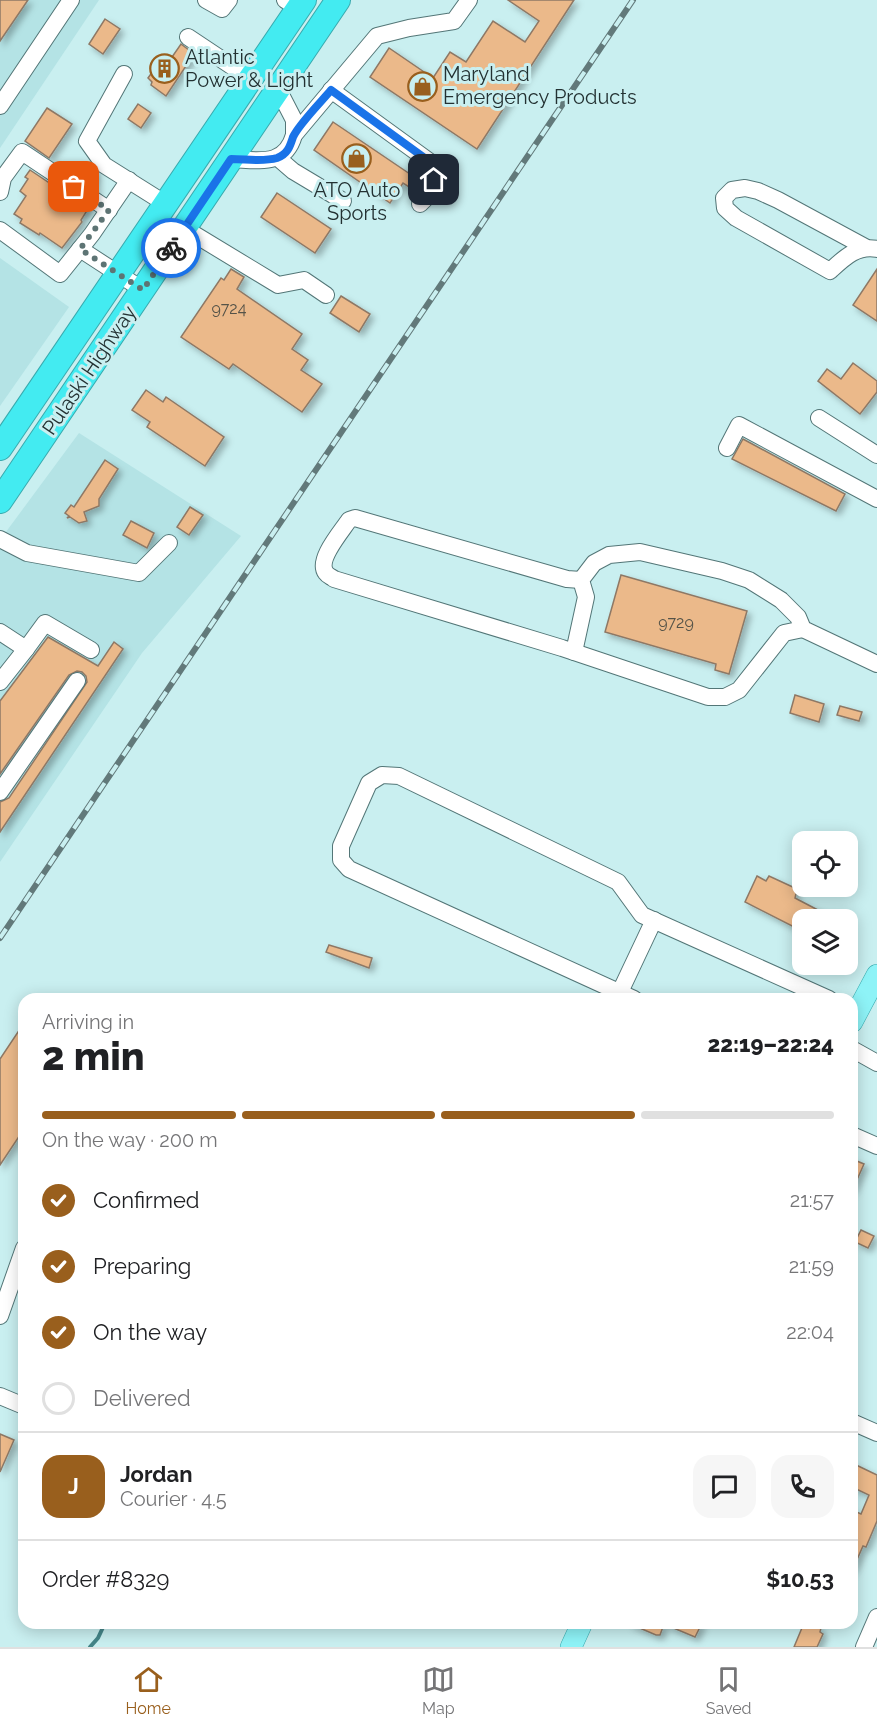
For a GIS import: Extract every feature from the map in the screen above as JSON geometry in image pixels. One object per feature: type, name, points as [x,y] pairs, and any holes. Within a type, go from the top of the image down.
[{"type":"highway","name":"Pulaski Highway","points":[[0,501],[338,0]]},
{"type":"highway","name":"Pulaski Highway","points":[[0,448],[251,79],[296,3]]},
{"type":"main road","points":[[861,1009],[877,975]]},
{"type":"street","points":[[0,106],[71,0]]},
{"type":"street","points":[[206,0],[222,9],[229,0]]},
{"type":"street","points":[[294,135],[377,36],[453,21],[469,0]]},
{"type":"street","points":[[188,37],[251,79]]},
{"type":"street","points":[[124,74],[87,141],[104,165],[166,204]]},
{"type":"street","points":[[231,159],[265,160],[278,158],[285,154],[294,135],[294,120],[278,89]]},
{"type":"street","points":[[331,90],[437,167],[432,192],[420,204]]},
{"type":"street","points":[[0,192],[3,178],[22,152],[109,210]]},
{"type":"street","points":[[278,158],[293,171],[343,201]]},
{"type":"street","points":[[0,230],[60,274],[129,180]]},
{"type":"street","points":[[745,188],[758,191],[871,248],[845,256],[830,271],[736,218],[725,208],[724,198],[732,190],[745,188]]},
{"type":"street","points":[[184,228],[278,285],[304,280],[326,295]]},
{"type":"street","points":[[80,249],[143,290]]},
{"type":"street","points":[[819,418],[877,455]]},
{"type":"street","points":[[727,448],[739,425],[877,499]]},
{"type":"street","points":[[581,579],[567,579],[355,518],[349,520],[324,556],[323,566],[326,573],[334,579],[568,650],[708,697],[725,697],[739,690],[784,633],[803,629],[877,664]]},
{"type":"street","points":[[0,538],[27,553],[139,573],[170,543]]},
{"type":"street","points":[[581,579],[594,563],[609,555],[640,552],[722,571],[749,580],[780,600],[798,617],[803,629]]},
{"type":"street","points":[[568,650],[586,597],[581,579]]},
{"type":"street","points":[[0,682],[45,623],[91,650]]},
{"type":"street","points":[[0,632],[26,650]]},
{"type":"street","points":[[0,792],[77,681]]},
{"type":"street","points":[[620,993],[349,868],[341,860],[341,846],[369,783],[382,775],[399,776],[618,882],[642,915],[816,993]]},
{"type":"street","points":[[628,993],[654,920]]},
{"type":"street","points":[[858,1052],[877,1063]]},
{"type":"street","points":[[858,1138],[877,1146]]},
{"type":"street","points":[[0,1316],[18,1265]]},
{"type":"street","points":[[0,1396],[18,1404]]},
{"type":"street","points":[[858,1425],[877,1433]]},
{"type":"street","points":[[864,1647],[877,1617]]},
{"type":"shaded area","points":[[0,0],[99,0],[0,148]]},
{"type":"shaded area","points":[[0,258],[69,307],[0,406]]},
{"type":"shaded area","points":[[79,433],[241,536],[142,653],[0,862],[0,540]]},
{"type":"building","points":[[0,0],[28,0],[0,41]]},
{"type":"building","points":[[508,0],[574,0],[477,149],[370,77],[389,48],[433,78],[450,52],[466,62],[493,21],[525,42],[539,21]]},
{"type":"building","points":[[105,19],[120,29],[103,54],[89,44]]},
{"type":"building","points":[[181,44],[194,54],[166,96],[151,85],[152,82],[148,78],[164,56],[170,60]]},
{"type":"building","points":[[138,104],[151,113],[141,128],[128,119]]},
{"type":"building","points":[[47,108],[72,124],[49,158],[25,141]]},
{"type":"building","name":"ATO Auto Sports","points":[[333,122],[410,174],[414,168],[425,176],[422,187],[417,192],[403,183],[390,203],[314,150]]},
{"type":"building","points":[[80,165],[94,174],[88,184],[74,174]]},
{"type":"building","points":[[30,170],[88,209],[82,222],[62,248],[20,223],[22,219],[14,214],[26,196],[20,191],[28,179],[25,177]]},
{"type":"building","points":[[277,193],[331,229],[315,253],[261,217]]},
{"type":"building","points":[[231,269],[244,277],[237,289],[302,334],[292,349],[308,360],[301,370],[322,384],[302,412],[233,364],[229,369],[181,337],[221,278],[224,280]]},
{"type":"building","points":[[877,269],[877,321],[853,305]]},
{"type":"building","points":[[341,296],[370,314],[359,332],[330,313]]},
{"type":"building","points":[[853,363],[877,381],[877,392],[860,414],[818,381],[827,369],[841,379]]},
{"type":"building","points":[[146,390],[163,402],[166,397],[224,437],[205,466],[147,427],[150,422],[132,410]]},
{"type":"building","points":[[743,439],[845,494],[836,511],[732,459]]},
{"type":"building","points":[[105,460],[118,469],[99,499],[99,506],[84,512],[87,521],[79,523],[70,517],[67,518],[69,516],[65,513],[71,505],[74,507]]},
{"type":"building","points":[[190,507],[203,515],[189,535],[177,527]]},
{"type":"building","points":[[131,521],[154,533],[147,548],[123,535]]},
{"type":"building","points":[[621,575],[747,611],[729,674],[715,670],[716,664],[605,632]]},
{"type":"building","points":[[48,637],[98,666],[114,642],[123,649],[0,832],[0,802],[9,798],[87,682],[82,672],[77,671],[69,675],[0,774],[0,701]]},
{"type":"building","points":[[795,695],[824,704],[819,722],[790,713]]},
{"type":"building","points":[[840,706],[862,712],[859,721],[837,715]]},
{"type":"building","points":[[757,876],[766,881],[769,876],[792,887],[792,897],[816,909],[792,909],[792,926],[745,902]]},
{"type":"building","points":[[329,945],[372,958],[369,968],[326,952]]},
{"type":"building","points":[[18,1032],[18,1138],[0,1165],[0,1059]]},
{"type":"building","points":[[858,1162],[864,1164],[858,1178]]},
{"type":"building","points":[[861,1230],[874,1236],[868,1248],[858,1243]]},
{"type":"building","points":[[0,1434],[14,1440],[0,1472]]},
{"type":"building","points":[[858,1466],[877,1475],[877,1521],[866,1547],[863,1546],[858,1557],[858,1513],[861,1514],[869,1495],[858,1490]]},
{"type":"building","points":[[642,1629],[662,1629],[660,1635]]},
{"type":"building","points":[[676,1629],[699,1629],[695,1637]]},
{"type":"building","points":[[802,1629],[821,1629],[820,1632],[823,1634],[817,1647],[794,1647]]},
{"type":"waterway","points":[[90,1647],[102,1629]]},
{"type":"railway","points":[[0,938],[633,0]]},
{"type":"way so far","points":[[74,187],[109,210],[80,249],[143,290],[171,248]]},
{"type":"place","name":"Atlantic Power & Light","points":[[164,68]]},
{"type":"place","name":"Maryland Emergency Products","points":[[422,86]]},
{"type":"place","name":"ATO Auto Sports","points":[[357,159]]},
{"type":"route","points":[[171,248],[231,159],[265,160],[278,158],[285,154],[294,135],[331,90],[437,167],[434,180]]}]
